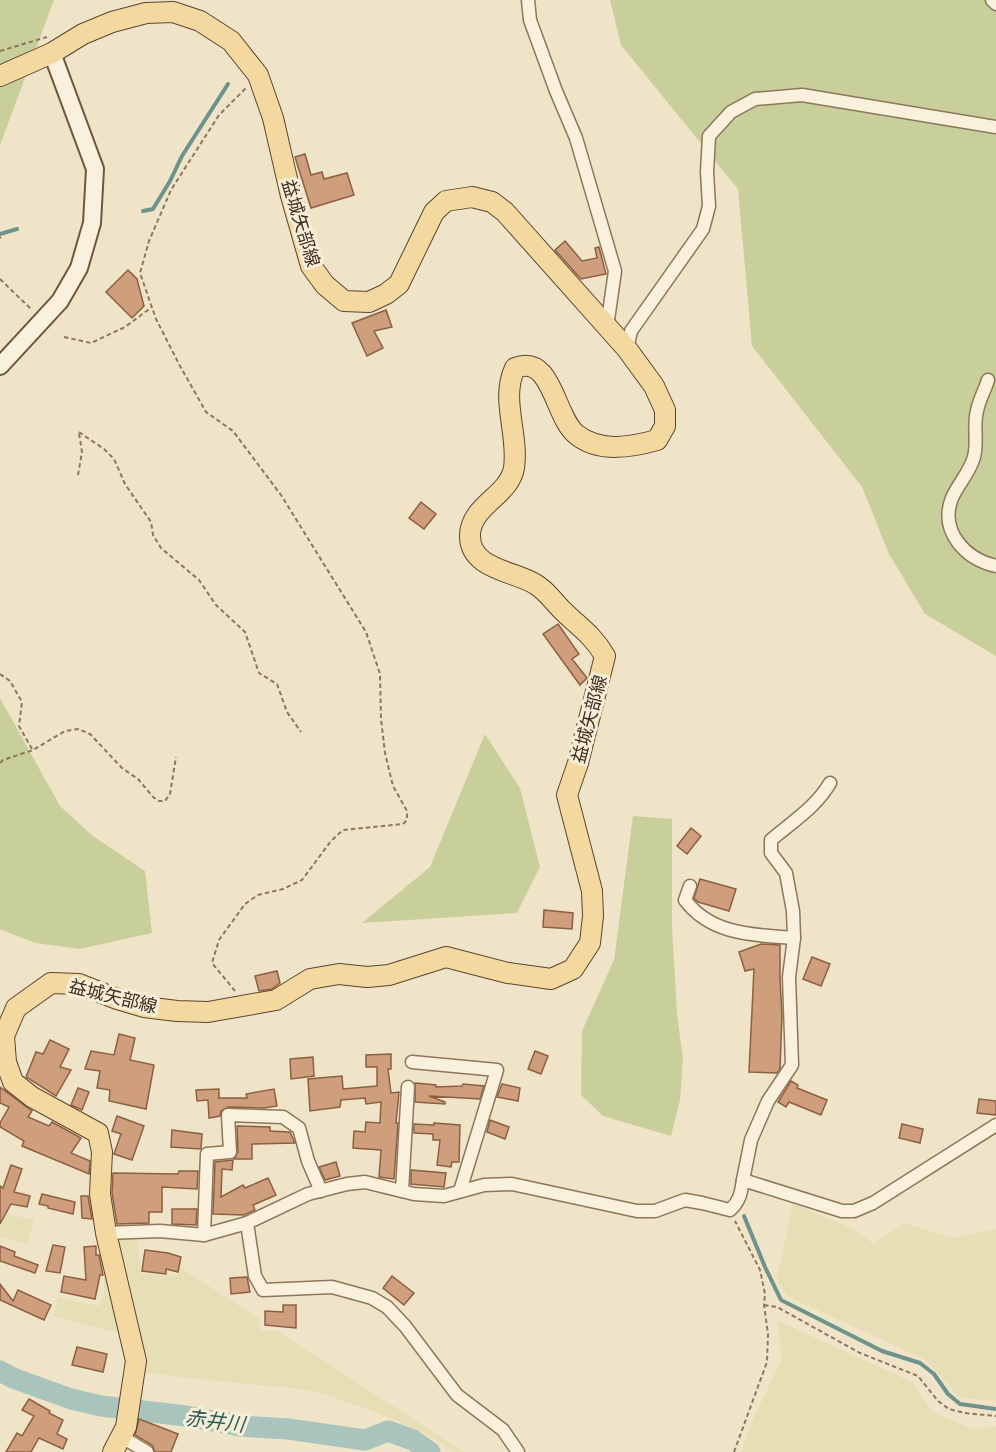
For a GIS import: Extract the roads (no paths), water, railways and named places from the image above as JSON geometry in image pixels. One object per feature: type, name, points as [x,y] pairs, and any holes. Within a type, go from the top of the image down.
[{"type":"main road","name":"益城矢部線","points":[[0,76],[52,53],[83,34],[146,12],[173,12],[200,21],[231,41],[258,75],[273,118],[291,196],[311,266],[325,285],[344,301],[369,302],[386,294],[399,284],[434,212],[446,201],[472,197],[492,202],[505,212],[627,349],[654,386],[665,410],[665,426],[657,440],[630,447],[592,444],[576,435],[566,423],[543,374],[533,366],[523,364],[515,368],[510,378],[509,391],[515,453],[514,468],[511,479],[473,520],[470,537],[477,555],[487,564],[535,584],[595,639],[605,656],[578,763],[567,795],[592,891],[593,916],[590,943],[573,969],[551,979],[508,973],[446,957],[389,975],[339,974],[310,979],[276,1000],[208,1012],[144,1007],[79,984],[51,983],[16,1008],[4,1036],[6,1062],[13,1082],[32,1097],[98,1132],[102,1152],[100,1194],[106,1233],[136,1361],[121,1436]]},
{"type":"street","points":[[528,0],[530,20],[576,138],[615,271],[607,327]]},
{"type":"street","points":[[992,0],[996,4]]},
{"type":"street","points":[[0,366],[60,301],[79,268],[92,223],[95,169],[52,53]]},
{"type":"street","points":[[627,349],[631,331],[703,229],[709,206],[707,172],[710,136],[731,112],[755,99],[802,94],[996,127]]},
{"type":"street","points":[[988,380],[976,411],[974,457],[952,498],[948,516],[952,535],[964,551],[983,563],[996,566]]},
{"type":"street","points":[[106,1233],[160,1231],[204,1235],[247,1223],[308,1194],[365,1182],[414,1194],[444,1196],[484,1185],[512,1184],[638,1211],[655,1211],[685,1200],[730,1210],[736,1205],[741,1195],[751,1140],[768,1101],[792,1065],[789,977],[794,938],[793,911],[786,873],[771,853],[771,840],[809,809],[824,794],[830,783]]},
{"type":"street","points":[[690,885],[685,900],[694,912],[717,927],[750,935],[794,938]]},
{"type":"street","points":[[411,1062],[497,1070],[460,1191]]},
{"type":"street","points":[[402,1191],[408,1087]]},
{"type":"street","points":[[204,1235],[207,1154],[230,1152],[228,1115],[283,1117],[299,1128],[308,1161],[321,1191]]},
{"type":"street","points":[[742,1180],[843,1210],[854,1211],[873,1203],[996,1125]]},
{"type":"street","points":[[247,1223],[255,1276],[263,1290],[332,1287],[372,1298],[387,1307],[405,1326],[457,1395],[503,1430],[518,1452]]},
{"type":"street","points":[[121,1436],[147,1452]]},
{"type":"waterway","points":[[143,211],[153,209],[182,156],[228,84]]},
{"type":"waterway","points":[[0,234],[17,229]]},
{"type":"waterway","points":[[744,1216],[781,1300],[882,1351],[920,1363],[934,1374],[948,1394],[960,1404],[996,1409]]},
{"type":"waterway","name":"赤井川","points":[[0,1371],[71,1399],[101,1406],[186,1416],[240,1426],[288,1429],[365,1440],[388,1431],[413,1440],[430,1452]]}]
